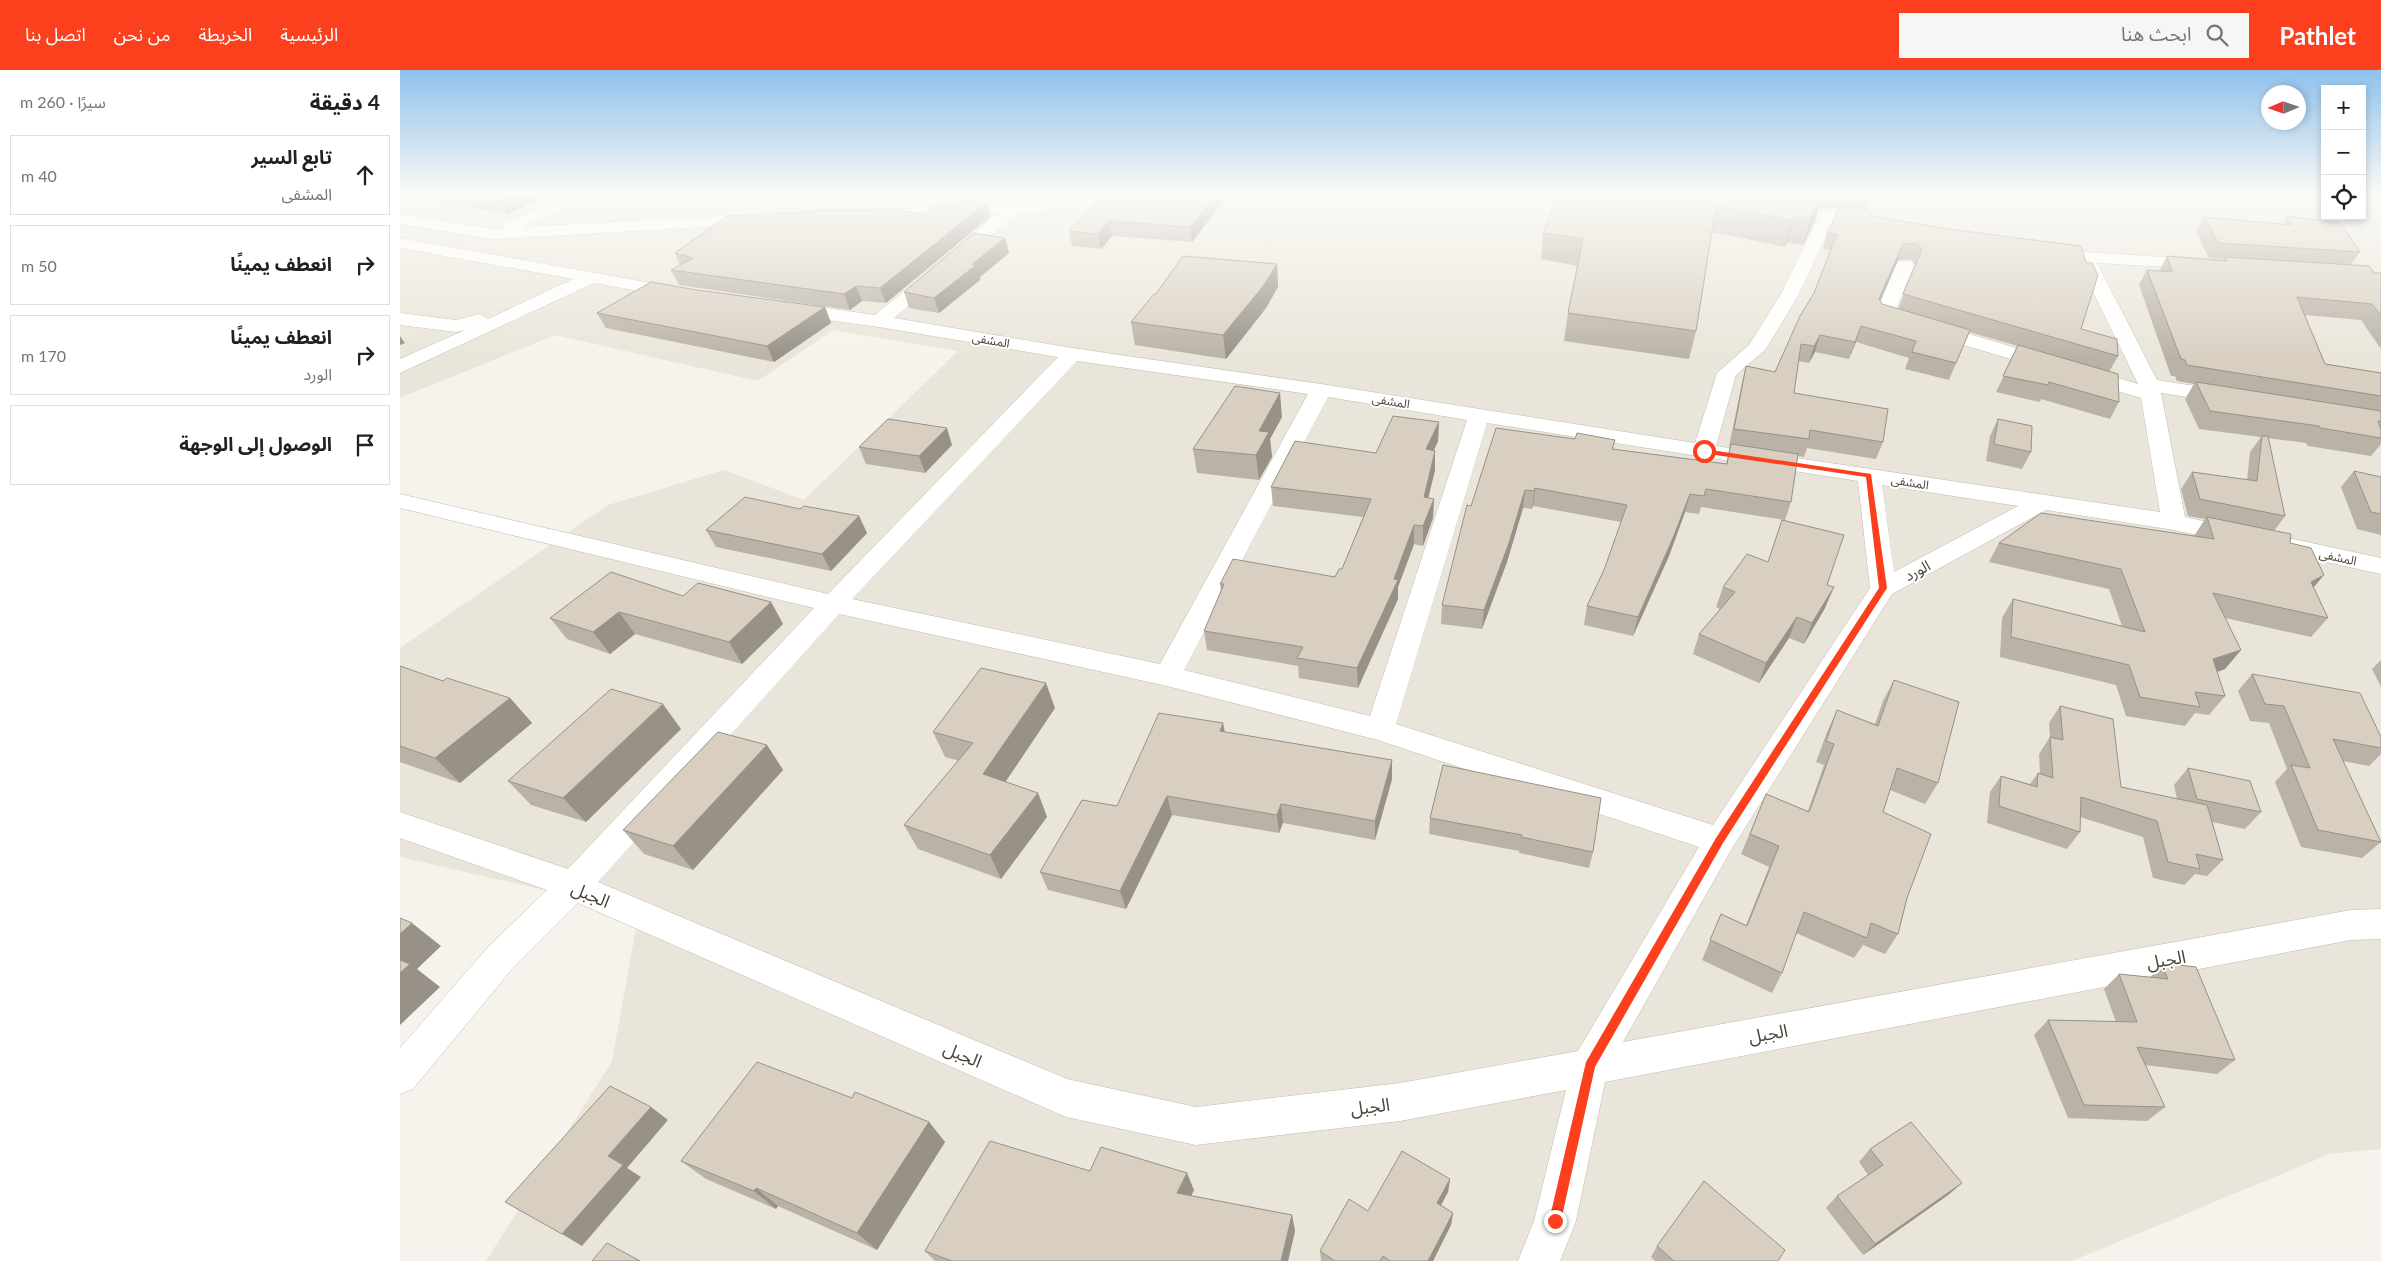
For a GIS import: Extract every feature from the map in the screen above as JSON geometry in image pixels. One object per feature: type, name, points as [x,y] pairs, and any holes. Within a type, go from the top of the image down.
[{"type":"street","points":[[437,249],[696,296]]},
{"type":"street","points":[[460,252],[466,249]]},
{"type":"street","points":[[879,321],[965,249]]},
{"type":"street","points":[[1704,451],[1727,373],[1756,349],[1790,294],[1812,249]]},
{"type":"street","points":[[2037,249],[2086,257],[2223,266]]},
{"type":"street","points":[[2086,257],[2150,389],[2174,522]]},
{"type":"street","points":[[1905,265],[1884,315],[2150,389],[2246,400]]},
{"type":"street","points":[[400,367],[593,277]]},
{"type":"street","points":[[400,319],[456,326],[527,307]]},
{"type":"street","name":"المشفى","points":[[773,307],[879,321],[1072,354],[1321,390],[1704,451],[2174,522],[2381,566]]},
{"type":"street","points":[[400,1076],[500,958],[573,886],[833,604],[1072,354]]},
{"type":"street","points":[[1167,676],[1321,390]]},
{"type":"street","points":[[1380,730],[1479,416]]},
{"type":"street","points":[[1869,475],[1883,588]]},
{"type":"street","points":[[400,502],[833,604],[1167,676],[1380,730],[1720,841]]},
{"type":"street","name":"الورد","points":[[1539,1261],[1555,1221],[1590,1066],[1720,841],[1883,588],[2041,502]]},
{"type":"street","name":"الجبل","points":[[400,825],[573,886],[1066,1098],[1196,1126],[1400,1102],[2351,925],[2381,924]]},
{"type":"shaded area","points":[[400,249],[2381,249],[2381,1149],[2330,1154],[2072,1261],[486,1261],[612,1061],[639,912],[400,857],[400,648],[608,505],[724,470],[804,500],[958,351],[833,330],[758,381],[555,335],[400,398]]},
{"type":"building","points":[[681,249],[929,249],[880,288],[856,286],[844,294],[671,270],[693,258],[675,253]]},
{"type":"building","points":[[956,249],[992,249],[972,264],[976,265],[934,298],[904,292]]},
{"type":"building","points":[[1581,249],[1709,249],[1696,331],[1568,313]]},
{"type":"building","points":[[1831,249],[1901,249],[1879,299],[1882,304],[1970,330],[1956,363],[1912,352],[1916,341],[1861,326],[1855,342],[1820,335],[1814,346],[1801,344],[1794,393],[1888,409],[1883,442],[1810,430],[1809,439],[1734,429],[1746,366],[1775,372],[1800,316],[1814,293]]},
{"type":"building","points":[[1921,249],[2082,249],[2086,262],[2092,263],[2098,275],[2081,329],[2117,339],[2118,356],[1903,294]]},
{"type":"building","points":[[2306,249],[2358,249],[2360,252]]},
{"type":"building","points":[[1183,256],[1277,264],[1264,285],[1223,335],[1131,322],[1156,294]]},
{"type":"building","points":[[2167,256],[2227,261],[2225,257],[2369,266],[2374,273],[2381,273],[2381,316],[2372,304],[2297,297],[2325,364],[2381,373],[2381,396],[2187,365],[2185,360],[2181,359],[2147,270],[2172,272]]},
{"type":"building","points":[[651,282],[825,307],[767,346],[597,313]]},
{"type":"building","points":[[2018,345],[2118,374],[2119,402],[2049,382],[2048,385],[2003,376]]},
{"type":"building","points":[[2196,382],[2381,411],[2381,422],[2378,421],[2381,438],[2320,428],[2319,426],[2210,411]]},
{"type":"building","points":[[1235,386],[1280,393],[1259,431],[1269,432],[1256,455],[1193,449]]},
{"type":"building","points":[[1393,416],[1439,422],[1426,449],[1435,451],[1424,497],[1434,499],[1423,526],[1414,525],[1394,579],[1398,580],[1357,668],[1297,658],[1303,647],[1204,631],[1224,584],[1220,584],[1233,559],[1335,577],[1339,569],[1342,569],[1371,499],[1271,487],[1295,441],[1376,453]]},
{"type":"building","points":[[888,419],[947,428],[919,456],[859,447]]},
{"type":"building","points":[[1998,419],[2032,426],[2031,452],[1994,444]]},
{"type":"building","points":[[1496,428],[1575,439],[1577,433],[1615,440],[1612,449],[1727,464],[1731,444],[1798,454],[1791,502],[1706,489],[1704,496],[1690,494],[1638,617],[1587,606],[1604,570],[1627,505],[1535,488],[1534,491],[1525,490],[1509,543],[1484,610],[1442,605],[1467,505],[1471,506]]},
{"type":"building","points":[[2262,436],[2268,436],[2285,516],[2200,499],[2192,472],[2257,481]]},
{"type":"building","points":[[2354,471],[2381,477],[2381,514],[2371,512]]},
{"type":"building","points":[[745,497],[800,509],[804,506],[859,516],[822,554],[706,530]]},
{"type":"building","points":[[2041,513],[2214,539],[2207,517],[2291,534],[2290,543],[2311,548],[2324,575],[2311,582],[2328,618],[2213,593],[2241,650],[2213,659],[2225,696],[2195,692],[2200,707],[2140,697],[2129,665],[2011,637],[2013,599],[2145,632],[2121,569],[1999,543]]},
{"type":"building","points":[[1782,520],[1844,535],[1827,585],[1834,587],[1812,623],[1797,617],[1766,663],[1699,634],[1735,592],[1723,587],[1747,554],[1768,562]]},
{"type":"building","points":[[611,572],[683,596],[698,583],[771,602],[729,642],[619,612],[593,632],[550,618]]},
{"type":"building","points":[[400,666],[443,681],[447,678],[510,698],[435,758],[400,746]]},
{"type":"building","points":[[981,668],[1046,683],[983,774],[1038,793],[990,855],[904,825],[973,743],[933,732]]},
{"type":"building","points":[[2252,674],[2360,693],[2381,737],[2381,748],[2333,739],[2381,842],[2318,830],[2291,765],[2310,768],[2284,706],[2265,704]]},
{"type":"building","points":[[1894,680],[1959,702],[1938,783],[1897,768],[1883,812],[1931,834],[1907,898],[1898,934],[1871,923],[1867,938],[1804,912],[1782,973],[1710,940],[1721,914],[1747,926],[1779,846],[1750,834],[1766,794],[1809,812],[1834,744],[1826,741],[1837,710],[1878,726]]},
{"type":"building","points":[[611,689],[663,704],[563,798],[508,781]]},
{"type":"building","points":[[2060,706],[2113,719],[2121,787],[2207,805],[2223,860],[2196,854],[2200,869],[2168,862],[2157,821],[2081,797],[2080,832],[1999,806],[2001,776],[2037,787],[2038,773],[2053,778],[2050,737],[2063,740]]},
{"type":"building","points":[[1159,713],[1223,723],[1220,731],[1392,760],[1375,821],[1281,804],[1277,815],[1167,796],[1120,891],[1040,872],[1082,800],[1117,806]]},
{"type":"building","points":[[718,732],[767,745],[673,846],[623,830]]},
{"type":"building","points":[[1443,765],[1601,798],[1593,852],[1521,837],[1522,835],[1430,818]]},
{"type":"building","points":[[2188,768],[2250,781],[2261,812],[2197,799]]},
{"type":"building","points":[[400,918],[412,923],[400,934]]},
{"type":"building","points":[[400,960],[410,964],[400,973]]},
{"type":"building","points":[[2171,964],[2196,967],[2235,1060],[2137,1047],[2165,1107],[2084,1105],[2048,1020],[2137,1022],[2119,974],[2168,979],[2162,966]]},
{"type":"building","points":[[757,1062],[852,1098],[855,1092],[929,1122],[857,1233],[756,1188],[754,1191],[681,1161]]},
{"type":"building","points":[[610,1086],[651,1107],[608,1156],[623,1165],[562,1234],[505,1202]]},
{"type":"building","points":[[1911,1122],[1962,1183],[1875,1244],[1837,1196],[1883,1165],[1870,1149]]},
{"type":"building","points":[[990,1141],[1090,1171],[1101,1147],[1187,1173],[1177,1193],[1292,1215],[1281,1261],[952,1261],[925,1251]]},
{"type":"building","points":[[1402,1151],[1450,1179],[1437,1203],[1453,1213],[1428,1261],[1390,1261],[1383,1256],[1380,1261],[1335,1261],[1320,1251],[1349,1199],[1368,1211]]},
{"type":"building","points":[[1704,1181],[1785,1250],[1778,1261],[1674,1261],[1657,1246]]},
{"type":"building","points":[[607,1243],[640,1261],[592,1261]]},
{"type":"route","points":[[1555,1221],[1590,1066],[1720,841],[1883,588],[1869,475],[1704,451]]}]
